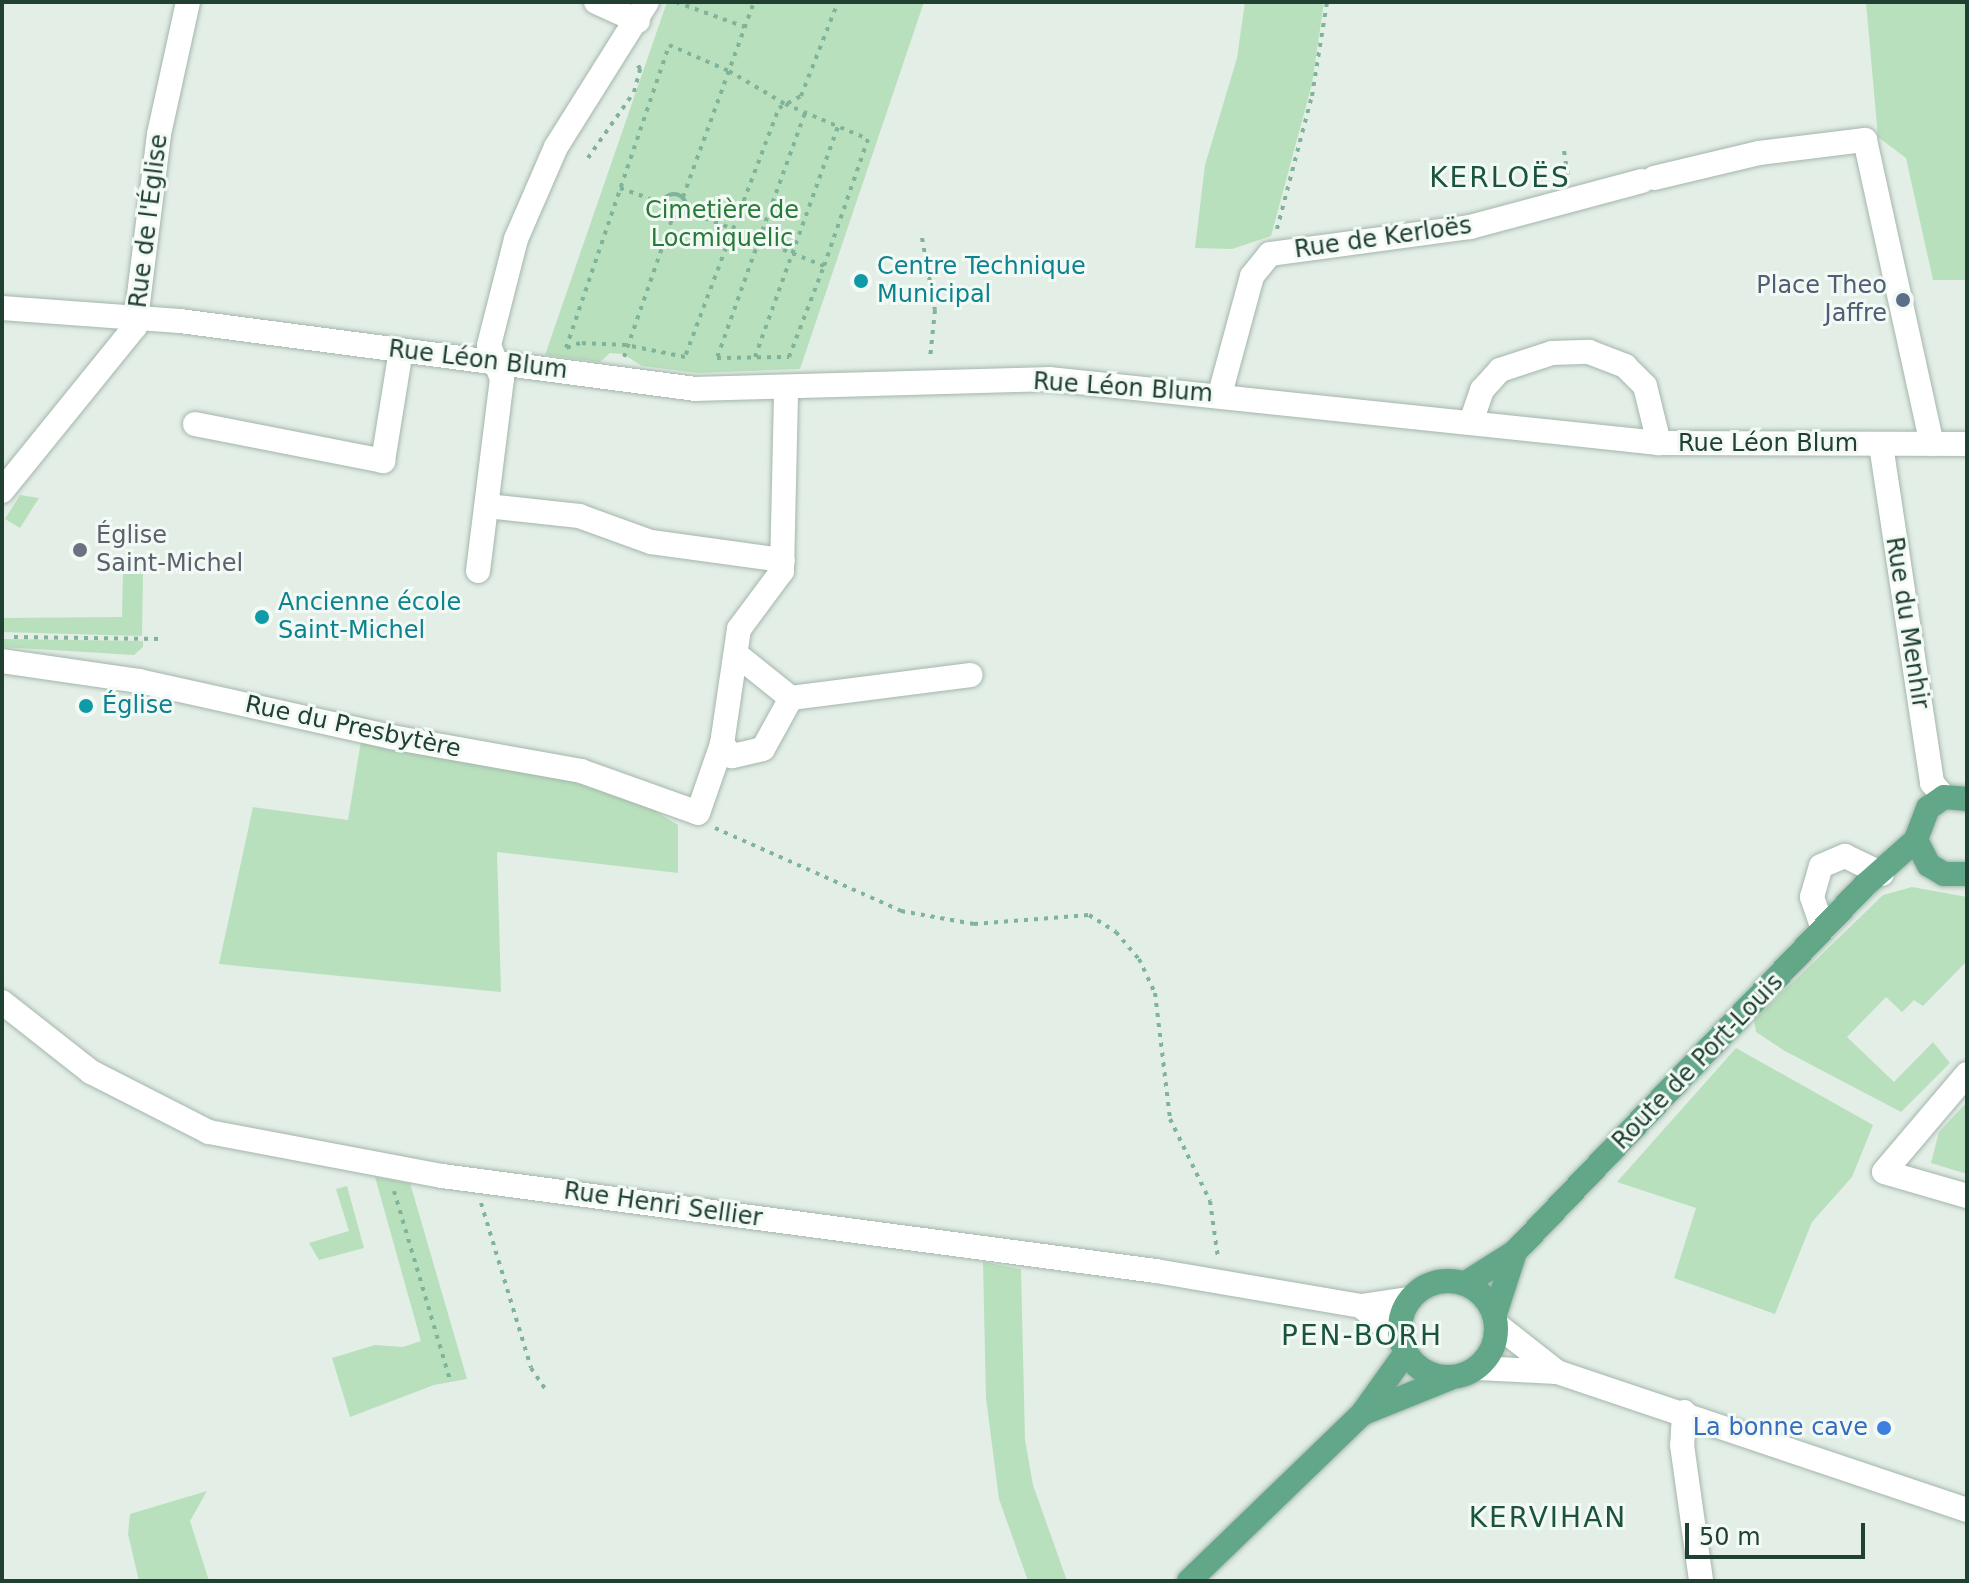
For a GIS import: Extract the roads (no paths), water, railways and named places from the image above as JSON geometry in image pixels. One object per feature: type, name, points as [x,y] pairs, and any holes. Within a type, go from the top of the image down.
[{"type":"main road","name":"Route de Port-Louis","points":[[1515,1252],[1823,929],[1916,840],[1919,823],[1959,796]]},
{"type":"main road","points":[[1916,840],[1929,865],[1944,874],[1965,876]]},
{"type":"main road","points":[[1882,874],[1929,865]]},
{"type":"main road","points":[[1450,1378],[1422,1370],[1403,1347],[1399,1320],[1409,1299],[1428,1284],[1466,1283],[1515,1252]]},
{"type":"main road","points":[[1362,1414],[1478,1368],[1492,1350],[1496,1319],[1515,1252]]},
{"type":"main road","points":[[1466,1283],[1484,1296],[1496,1319]]},
{"type":"main road","points":[[1189,1581],[1362,1414],[1403,1347]]},
{"type":"street","name":"Rue de l'Église","points":[[2,491],[135,327],[159,134],[188,2]]},
{"type":"street","points":[[478,571],[502,379],[489,345],[516,239],[556,147],[637,21],[596,2]]},
{"type":"street","name":"Rue de Kerloës","points":[[1220,394],[1252,276],[1270,254],[1470,227],[1759,153],[1865,140],[1932,444]]},
{"type":"street","name":"Rue Léon Blum","points":[[2,308],[137,317],[696,389],[786,390],[1049,379],[1220,394],[1659,443],[1967,444]]},
{"type":"street","points":[[195,424],[383,461],[401,350]]},
{"type":"street","points":[[1471,422],[1482,390],[1500,370],[1552,353],[1589,352],[1625,366],[1645,386],[1659,443]]},
{"type":"street","points":[[786,390],[782,571],[739,629],[722,744],[732,756],[763,749],[791,698]]},
{"type":"street","name":"Rue du Menhir","points":[[1881,445],[1932,783],[1959,796]]},
{"type":"street","points":[[487,506],[579,516],[651,542],[783,560]]},
{"type":"street","points":[[736,654],[791,698],[971,675]]},
{"type":"street","name":"Rue du Presbytère","points":[[2,661],[139,681],[391,737],[581,771],[698,813],[722,744]]},
{"type":"street","points":[[1823,929],[1812,897],[1821,866],[1845,856],[1882,874]]},
{"type":"street","name":"Rue Henri Sellier","points":[[2,1002],[91,1072],[209,1132],[479,1181],[1222,1281],[1361,1306],[1409,1299]]},
{"type":"street","points":[[1967,1074],[1884,1172],[1967,1196]]},
{"type":"street","points":[[1361,1306],[1403,1347]]},
{"type":"street","points":[[1496,1319],[1557,1372]]},
{"type":"street","points":[[1478,1368],[1557,1372],[1684,1412],[1967,1510]]},
{"type":"street","points":[[1684,1412],[1682,1445],[1701,1581]]},
{"type":"place","name":"Centre Technique Municipal","points":[[861,281]]},
{"type":"place","name":"Place Theo Jaffre","points":[[1903,300]]},
{"type":"place","name":"Église Saint-Michel","points":[[80,550]]},
{"type":"place","name":"Ancienne école Saint-Michel","points":[[262,617]]},
{"type":"place","name":"Église","points":[[86,706]]},
{"type":"place","name":"La bonne cave","points":[[1884,1428]]},
{"type":"district","name":"KERLOËS","points":[[1500,178]]},
{"type":"district","name":"PEN-BORH","points":[[1362,1336]]},
{"type":"district","name":"KERVIHAN","points":[[1548,1518]]},
{"type":"park label","name":"Cimetière de Locmiquelic","points":[[722,225]]}]
